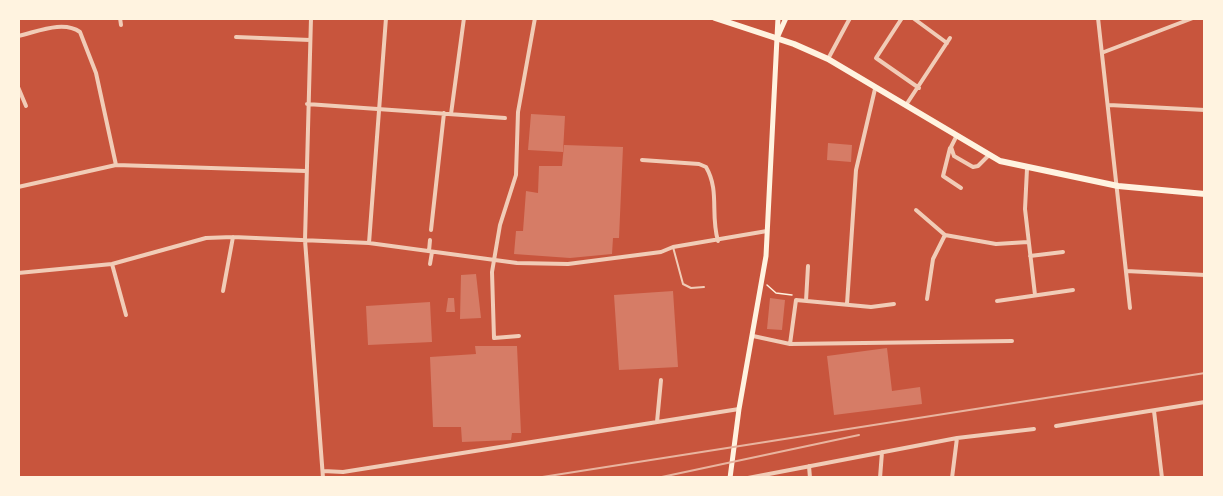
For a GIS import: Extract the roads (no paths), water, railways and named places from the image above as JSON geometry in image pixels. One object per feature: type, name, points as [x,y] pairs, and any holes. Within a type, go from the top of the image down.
[{"type":"main road","points":[[715,18],[777,38],[828,59],[988,156],[1027,169],[1118,186],[1205,194]]},
{"type":"main road","points":[[730,476],[768,230],[778,18]]},
{"type":"main road","points":[[777,38],[786,18]]},
{"type":"street","points":[[120,18],[121,25]]},
{"type":"street","points":[[311,18],[305,240],[323,478]]},
{"type":"street","points":[[369,243],[386,18]]},
{"type":"street","points":[[451,114],[464,18]]},
{"type":"street","points":[[519,336],[494,338],[492,272],[500,225],[516,176],[518,112],[535,18]]},
{"type":"street","points":[[828,59],[850,18]]},
{"type":"street","points":[[902,18],[876,58],[919,88]]},
{"type":"street","points":[[905,106],[919,88],[948,40],[913,18]]},
{"type":"street","points":[[1098,18],[1104,52],[1130,308]]},
{"type":"street","points":[[1104,52],[1193,18]]},
{"type":"street","points":[[18,36],[59,26],[67,26],[80,32],[96,73],[116,165]]},
{"type":"street","points":[[236,37],[309,40]]},
{"type":"street","points":[[18,87],[26,106]]},
{"type":"street","points":[[847,304],[856,170],[875,89]]},
{"type":"street","points":[[307,104],[505,118]]},
{"type":"street","points":[[1109,105],[1205,110]]},
{"type":"street","points":[[431,230],[444,113]]},
{"type":"street","points":[[956,137],[943,176],[962,188]]},
{"type":"street","points":[[951,147],[954,156],[973,167],[978,166],[988,156]]},
{"type":"street","points":[[642,160],[706,167],[713,182],[712,216],[718,241]]},
{"type":"street","points":[[18,187],[116,165],[306,171]]},
{"type":"street","points":[[1027,169],[1025,209],[1035,295]]},
{"type":"street","points":[[916,210],[945,235],[996,244],[1028,242]]},
{"type":"street","points":[[18,273],[112,264],[206,238],[233,237],[369,243],[517,264],[568,264],[640,255],[768,230]]},
{"type":"street","points":[[927,299],[933,259],[945,235]]},
{"type":"street","points":[[223,291],[233,237]]},
{"type":"street","points":[[430,240],[430,264]]},
{"type":"street","points":[[1030,256],[1063,252]]},
{"type":"street","points":[[112,264],[126,315]]},
{"type":"street","points":[[806,301],[808,266]]},
{"type":"street","points":[[1126,271],[1205,275]]},
{"type":"street","points":[[997,301],[1073,290]]},
{"type":"street","points":[[790,344],[796,300],[878,307],[894,304]]},
{"type":"street","points":[[753,336],[790,344],[1012,341]]},
{"type":"street","points":[[657,422],[661,380]]},
{"type":"street","points":[[1056,426],[1205,402]]},
{"type":"street","points":[[1154,411],[1162,478]]},
{"type":"street","points":[[322,471],[343,472],[657,422],[738,413]]},
{"type":"street","points":[[748,478],[957,438],[1034,429]]},
{"type":"street","points":[[952,478],[957,438]]},
{"type":"street","points":[[879,478],[882,452]]},
{"type":"street","points":[[809,466],[810,478]]},
{"type":"lane","points":[[673,247],[682,284],[691,288],[704,287]]},
{"type":"railway","points":[[536,478],[1205,373]]},
{"type":"railway","points":[[657,478],[859,435]]}]
